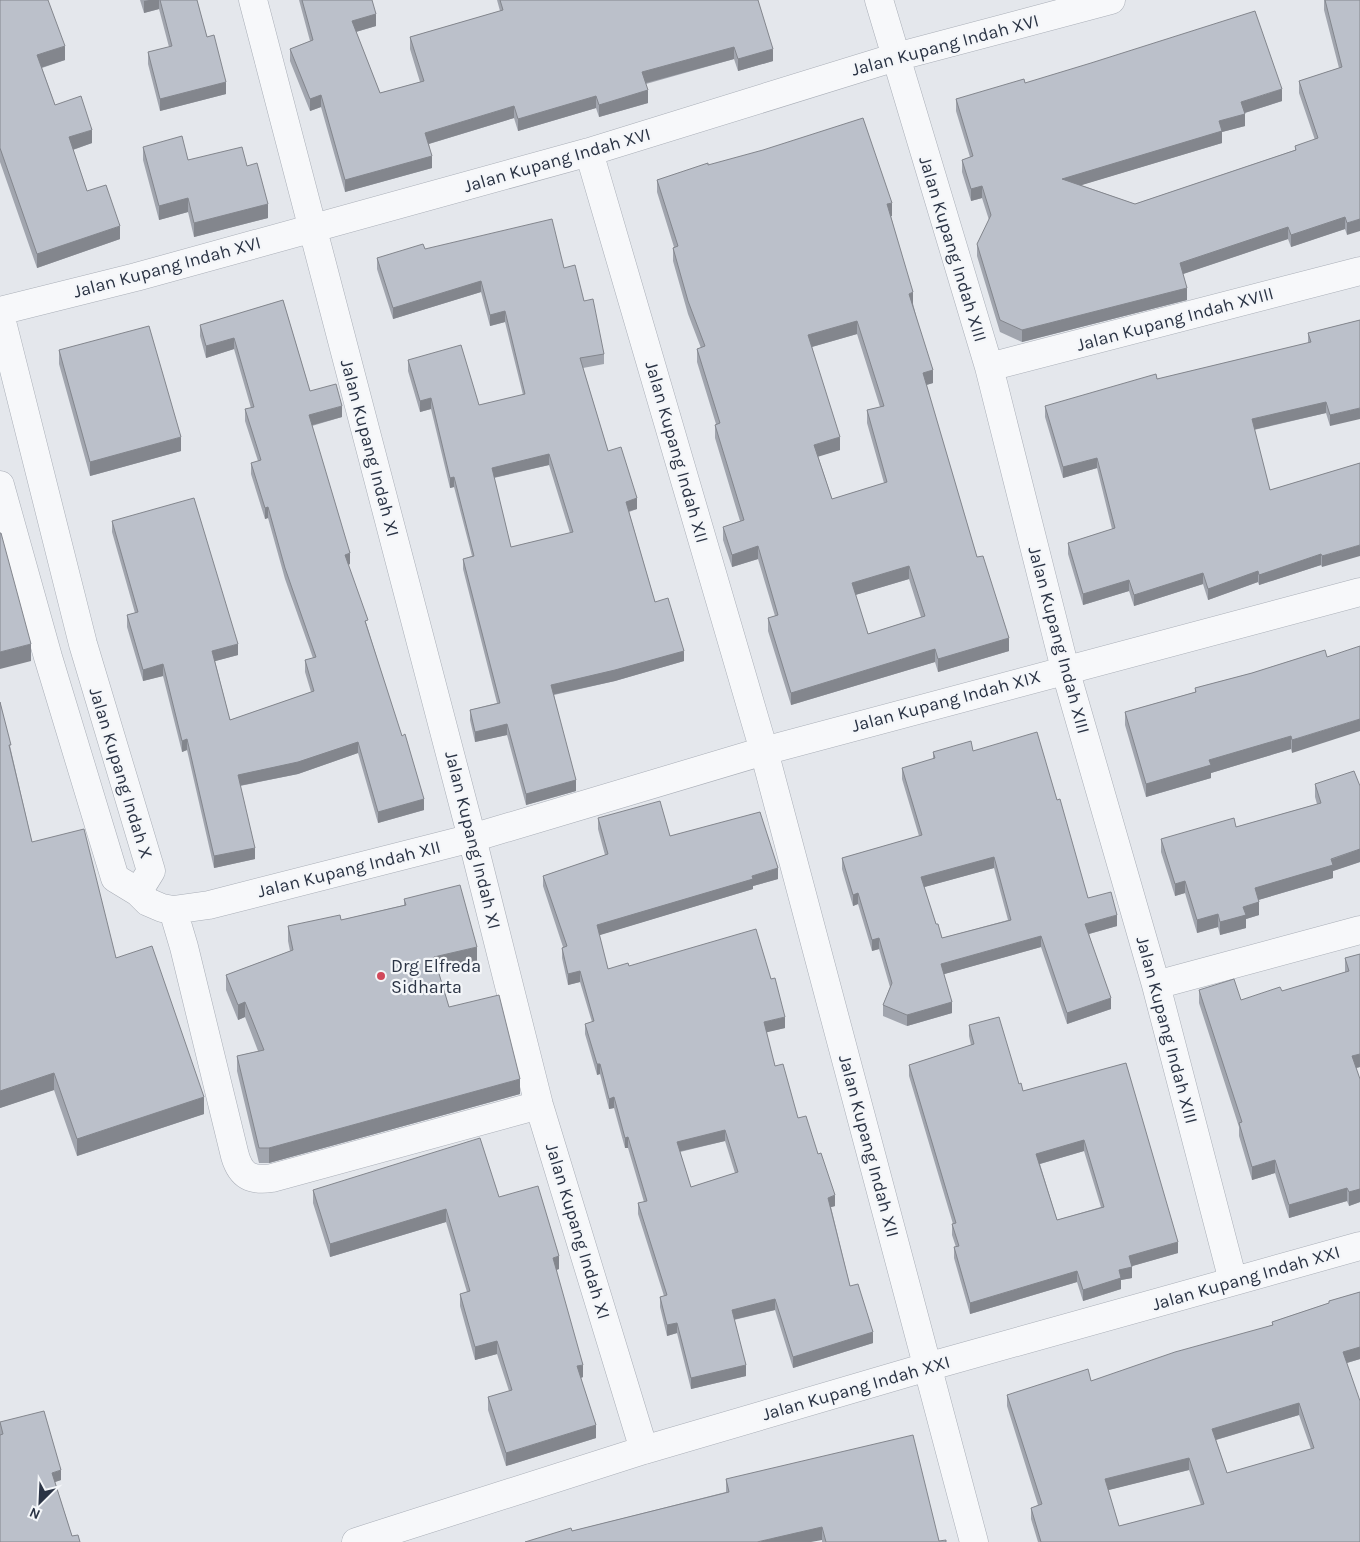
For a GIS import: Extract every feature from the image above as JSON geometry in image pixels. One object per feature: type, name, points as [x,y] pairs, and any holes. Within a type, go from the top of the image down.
[{"type":"street","name":"Jalan Kupang Indah XI","points":[[253,0],[472,838],[539,1105],[644,1450]]},
{"type":"street","name":"Jalan Kupang Indah XIII","points":[[879,0],[990,367],[1066,669],[1156,985],[1233,1281]]},
{"type":"street","name":"Jalan Kupang Indah XVI","points":[[0,312],[136,277],[589,152],[896,57],[1111,0]]},
{"type":"street","name":"Jalan Kupang Indah XII","points":[[589,152],[764,751],[974,1542]]},
{"type":"street","name":"Jalan Kupang Indah XVIII","points":[[990,367],[1360,271]]},
{"type":"street","name":"Jalan Kupang Indah X","points":[[0,312],[83,644],[151,871],[138,892],[115,878],[48,657],[5,502]]},
{"type":"street","points":[[5,502],[46,494]]},
{"type":"street","name":"Jalan Kupang Indah XIX","points":[[764,751],[1360,592]]},
{"type":"street","points":[[48,657],[83,644]]},
{"type":"street","name":"Jalan Kupang Indah XII","points":[[138,892],[148,902],[173,910],[209,905],[472,838],[764,751]]},
{"type":"street","points":[[173,910],[184,947],[238,1167],[244,1175],[253,1180],[272,1178],[539,1105]]},
{"type":"street","points":[[1156,985],[1360,930]]},
{"type":"street","name":"Jalan Kupang Indah XXI","points":[[356,1542],[644,1450],[927,1367],[1360,1246]]},
{"type":"building","points":[[0,0],[48,0],[65,46],[37,55],[55,105],[81,96],[92,130],[69,137],[87,191],[106,185],[120,226],[37,254],[0,148]]},
{"type":"building","points":[[160,0],[197,0],[207,37],[214,35],[226,82],[160,99],[148,52],[172,46]]},
{"type":"building","points":[[302,0],[372,0],[376,14],[352,21],[380,93],[424,81],[410,37],[503,10],[500,0],[758,0],[773,49],[738,59],[734,47],[642,72],[648,90],[599,105],[596,96],[518,119],[514,106],[425,133],[432,156],[345,180],[321,95],[310,99],[290,49],[313,40]]},
{"type":"building","points":[[1325,0],[1360,0],[1360,219],[1347,223],[1345,217],[1291,235],[1288,227],[1180,263],[1187,288],[1022,330],[1000,320],[977,244],[991,215],[982,186],[971,189],[962,160],[973,156],[956,99],[1024,79],[1025,83],[1255,11],[1282,89],[1241,102],[1245,114],[1219,121],[1222,131],[1062,179],[1135,204],[1296,150],[1295,146],[1318,138],[1299,81],[1342,67]]},
{"type":"building","points":[[863,118],[892,203],[887,204],[913,292],[909,294],[933,370],[923,373],[977,557],[983,556],[1009,638],[938,659],[935,649],[791,693],[768,618],[778,615],[758,546],[732,555],[723,527],[744,520],[715,425],[720,423],[697,349],[705,346],[688,301],[673,248],[678,246],[657,180],[708,163],[708,165],[763,150]],"holes":[[[857,321],[884,406],[867,410],[887,482],[832,499],[814,445],[840,437],[808,335]],[[909,566],[925,616],[868,634],[852,583]]]},
{"type":"building","points":[[182,136],[188,160],[242,147],[247,166],[257,163],[268,204],[194,223],[188,198],[159,206],[143,147]]},
{"type":"building","points":[[552,219],[564,268],[575,265],[584,301],[593,299],[604,354],[580,358],[608,451],[621,447],[637,498],[626,502],[655,602],[668,598],[684,651],[551,685],[576,780],[526,794],[507,724],[475,732],[470,710],[500,703],[463,559],[474,556],[454,477],[450,478],[431,398],[420,401],[408,360],[461,345],[479,405],[525,394],[505,311],[490,315],[481,281],[393,308],[377,258],[423,244],[425,249]],"holes":[[[549,454],[573,532],[511,547],[492,468]]]},
{"type":"building","points":[[283,300],[310,391],[336,384],[342,406],[309,415],[350,553],[345,555],[368,620],[365,621],[402,736],[405,734],[424,799],[378,812],[358,742],[298,762],[238,775],[255,848],[214,856],[187,739],[182,741],[163,664],[143,670],[127,615],[138,612],[112,521],[194,498],[238,644],[212,651],[230,720],[314,691],[305,660],[316,657],[285,568],[268,507],[265,508],[251,463],[261,460],[245,409],[254,407],[234,338],[206,346],[200,325]]},
{"type":"building","points":[[1360,320],[1360,408],[1330,415],[1326,402],[1252,419],[1270,490],[1360,463],[1360,545],[1322,556],[1321,554],[1259,575],[1258,571],[1208,589],[1203,573],[1134,595],[1129,580],[1083,594],[1068,543],[1115,528],[1097,458],[1063,467],[1045,406],[1156,374],[1157,379],[1311,342],[1308,333]]},
{"type":"building","points":[[149,326],[181,437],[90,462],[59,350]]},
{"type":"building","points":[[0,533],[31,644],[0,652]]},
{"type":"building","points":[[1360,646],[1360,719],[1292,740],[1291,736],[1209,760],[1211,765],[1146,784],[1125,712],[1196,692],[1195,688],[1252,673],[1325,650],[1327,657]]},
{"type":"building","points":[[0,702],[32,842],[84,829],[116,958],[152,946],[204,1097],[77,1139],[54,1073],[0,1091]]},
{"type":"building","points":[[1037,732],[1057,800],[1060,799],[1088,898],[1111,892],[1117,915],[1085,924],[1111,998],[1067,1013],[1041,936],[941,964],[952,1002],[907,1015],[883,1005],[892,983],[879,938],[872,940],[858,893],[853,895],[842,858],[922,835],[902,768],[935,758],[933,752],[971,741],[973,751]],"holes":[[[994,857],[1011,920],[942,938],[921,877]]]},
{"type":"building","points":[[1354,771],[1360,786],[1360,849],[1331,859],[1333,865],[1255,888],[1259,902],[1243,907],[1246,915],[1220,922],[1218,914],[1197,920],[1185,881],[1175,884],[1161,839],[1234,818],[1236,827],[1321,803],[1315,784]]},
{"type":"building","points":[[660,801],[670,836],[760,812],[778,868],[752,876],[753,879],[597,925],[608,969],[628,963],[629,966],[756,929],[771,979],[775,978],[785,1017],[764,1022],[775,1066],[783,1064],[798,1118],[806,1116],[818,1154],[821,1153],[835,1195],[828,1198],[850,1286],[858,1284],[873,1332],[793,1357],[775,1299],[732,1310],[746,1365],[691,1378],[677,1323],[667,1325],[660,1297],[667,1295],[638,1203],[647,1201],[628,1137],[625,1138],[614,1097],[609,1099],[600,1064],[597,1064],[585,1024],[594,1021],[580,971],[568,974],[562,948],[567,946],[543,876],[608,854],[598,818]],"holes":[[[725,1130],[738,1172],[691,1187],[677,1142]]]},
{"type":"building","points":[[460,885],[477,947],[434,957],[449,1007],[499,995],[520,1079],[269,1148],[259,1148],[237,1056],[264,1050],[245,1002],[238,1005],[226,975],[293,950],[288,926],[340,915],[341,920],[406,905],[404,899]]},
{"type":"building","points":[[1360,954],[1360,1054],[1352,1056],[1360,1079],[1360,1189],[1349,1192],[1347,1188],[1289,1205],[1275,1160],[1252,1167],[1239,1123],[1242,1122],[1199,990],[1234,979],[1241,1000],[1280,987],[1282,991],[1349,971],[1345,958]]},
{"type":"building","points":[[999,1017],[1019,1084],[1021,1083],[1023,1091],[1126,1063],[1178,1242],[1129,1256],[1132,1267],[1119,1270],[1121,1278],[1083,1290],[1077,1271],[970,1303],[954,1247],[959,1246],[952,1224],[956,1223],[909,1065],[974,1044],[969,1025]],"holes":[[[1084,1140],[1104,1207],[1057,1220],[1036,1154]]]},
{"type":"building","points":[[480,1138],[499,1197],[538,1186],[559,1256],[553,1258],[583,1365],[577,1366],[596,1425],[506,1453],[488,1397],[512,1390],[497,1341],[475,1347],[460,1294],[470,1291],[446,1209],[330,1244],[313,1190]]},
{"type":"building","points":[[1360,1292],[1360,1347],[1343,1352],[1360,1401],[1360,1542],[1041,1542],[1031,1508],[1042,1504],[1007,1395],[1088,1369],[1091,1381],[1175,1352],[1273,1325],[1272,1322],[1329,1303],[1329,1301]],"holes":[[[1299,1403],[1314,1448],[1227,1473],[1212,1429]],[[1189,1458],[1204,1504],[1119,1526],[1105,1479]]]},
{"type":"building","points":[[44,1411],[61,1470],[52,1473],[72,1536],[78,1535],[80,1542],[0,1542],[0,1435],[3,1434],[0,1422]]},
{"type":"building","points":[[913,1435],[939,1541],[946,1540],[946,1542],[826,1542],[822,1527],[757,1542],[525,1542],[571,1528],[572,1531],[729,1492],[726,1479]]},
{"type":"place","name":"Drg Elfreda Sidharta","points":[[381,976]]}]
